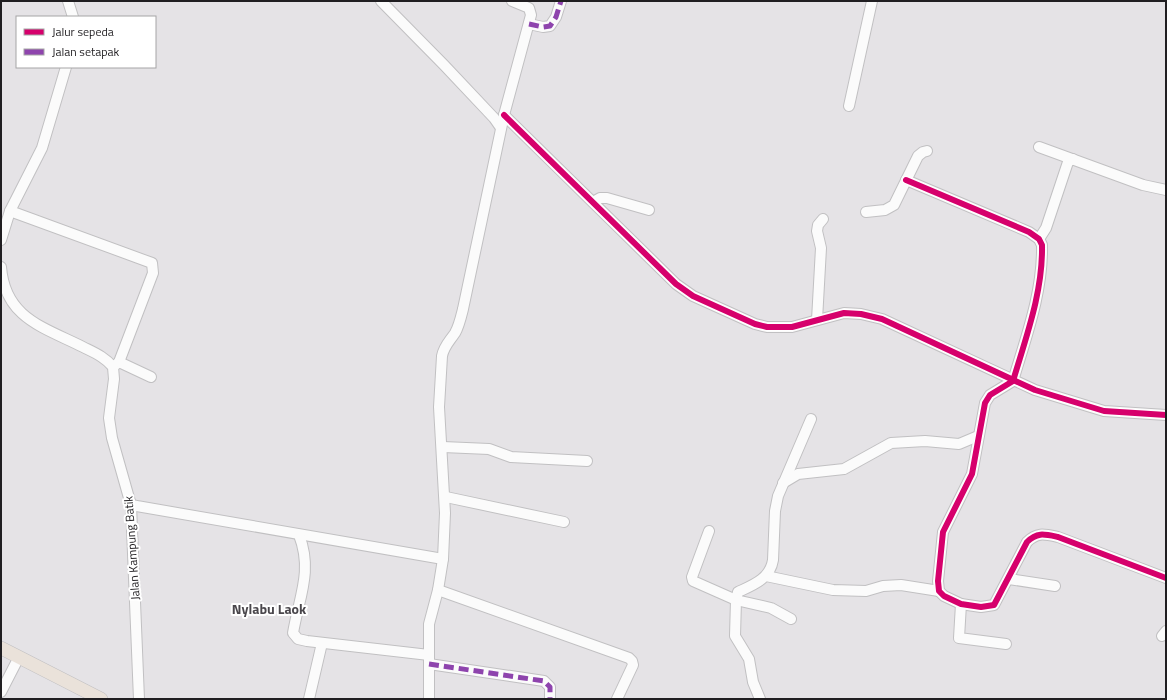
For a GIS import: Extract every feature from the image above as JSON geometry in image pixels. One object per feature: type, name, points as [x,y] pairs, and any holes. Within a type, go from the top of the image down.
[{"type":"main road","points":[[1,648],[102,699]]},
{"type":"street","points":[[68,1],[73,16]]},
{"type":"street","points":[[381,1],[444,65],[494,118],[501,128]]},
{"type":"street","points":[[429,699],[429,624],[438,590],[443,559],[446,497],[440,407],[444,349],[455,333],[463,308],[504,115],[529,24],[531,11],[529,8],[512,1]]},
{"type":"street","points":[[529,24],[547,27],[553,24],[561,1]]},
{"type":"street","points":[[849,106],[872,1]]},
{"type":"street","points":[[1,240],[10,211],[42,148],[66,68]]},
{"type":"street","points":[[504,115],[676,284],[693,296],[755,324],[767,327],[792,327],[844,313],[861,314],[882,320],[1035,390],[1104,411],[1166,415]]},
{"type":"street","points":[[1039,147],[1143,185],[1166,190]]},
{"type":"street","points":[[866,212],[885,210],[894,206],[918,156],[927,151]]},
{"type":"street","points":[[1039,239],[1046,228],[1068,162],[1074,159]]},
{"type":"street","points":[[906,180],[1022,229],[1039,239],[1042,245],[1039,285],[1032,318],[1013,381],[990,395],[987,400],[978,436],[972,474],[943,532],[938,581],[939,591]]},
{"type":"street","points":[[593,202],[600,198],[607,198],[649,210]]},
{"type":"street","points":[[10,211],[152,263],[153,273],[116,364]]},
{"type":"street","points":[[817,320],[821,248],[817,231],[818,225],[823,219]]},
{"type":"street","points":[[1,267],[9,300],[23,315],[37,324],[116,364],[151,377]]},
{"type":"street","name":"Jalan Kampung Batik","points":[[116,364],[109,418],[112,438],[131,505],[139,699]]},
{"type":"street","points":[[760,699],[753,682],[749,659],[735,636],[736,600],[738,592],[766,576],[773,560],[775,511],[778,496],[811,419]]},
{"type":"street","points":[[783,483],[798,474],[844,469],[891,443],[925,441],[959,444],[978,436]]},
{"type":"street","points":[[443,447],[489,449],[511,457],[587,461]]},
{"type":"street","points":[[446,497],[564,522]]},
{"type":"street","points":[[131,505],[443,559]]},
{"type":"street","points":[[709,531],[692,577],[693,581],[736,600],[771,608],[791,619]]},
{"type":"street","points":[[766,576],[833,590],[866,591],[883,586],[901,585],[939,591],[944,596],[961,604],[981,607],[994,605],[1009,579],[1027,542],[1034,536],[1040,534],[1058,537],[1166,578]]},
{"type":"street","points":[[299,535],[304,549],[305,568],[303,595],[293,633],[298,639],[429,659],[544,681],[550,687],[550,699]]},
{"type":"street","points":[[1009,579],[1054,586]]},
{"type":"street","points":[[438,590],[629,658],[633,665],[617,699]]},
{"type":"street","points":[[961,604],[959,638],[1006,644]]},
{"type":"street","points":[[309,699],[322,643]]},
{"type":"street","points":[[1,692],[19,657]]},
{"type":"marked path","points":[[529,24],[543,27],[550,26],[556,17],[561,1]]},
{"type":"marked path","points":[[429,664],[544,681],[550,687],[550,699]]},
{"type":"cycle path","points":[[504,115],[676,284],[693,296],[755,324],[767,327],[792,327],[844,313],[861,314],[882,319],[1035,390],[1104,411],[1166,415]]},
{"type":"cycle path","points":[[906,180],[1029,232],[1039,239],[1042,245],[1042,263],[1037,297],[1013,381],[990,395],[985,403],[972,474],[943,532],[938,581],[939,591],[944,596],[961,604],[981,607],[994,605],[1027,542],[1038,535],[1058,537],[1166,578]]},
{"type":"district","name":"Nylabu Laok","points":[[269,609]]}]
